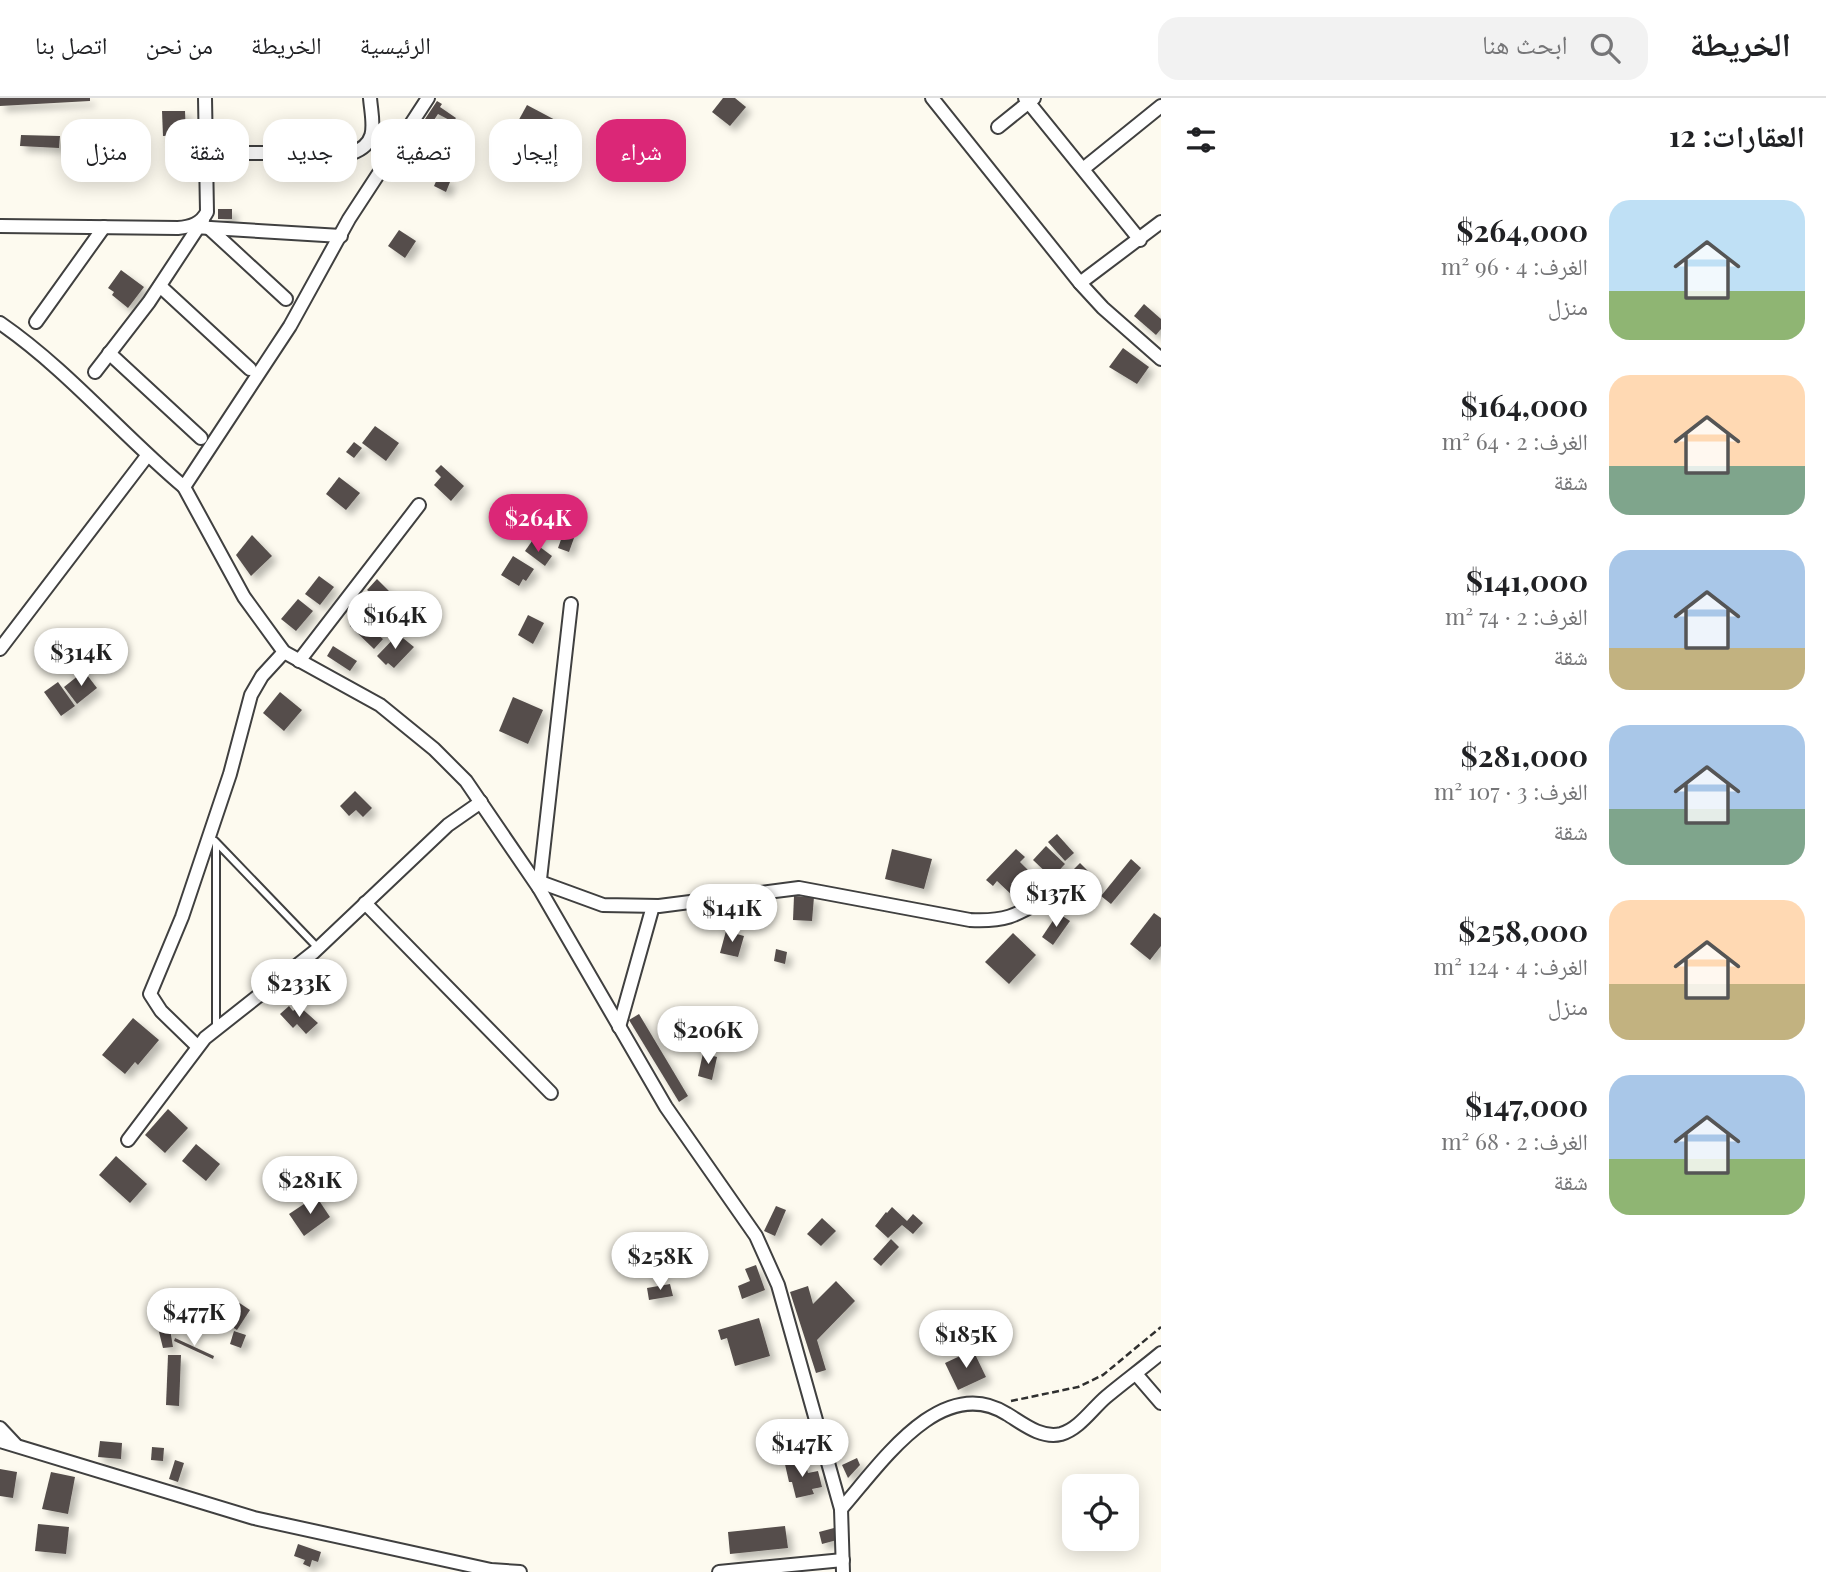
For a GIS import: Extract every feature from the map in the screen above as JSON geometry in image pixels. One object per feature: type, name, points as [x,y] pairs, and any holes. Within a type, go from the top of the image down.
[{"type":"street","points":[[205,98],[205,119]]},
{"type":"street","points":[[249,153],[352,153],[367,145],[372,136],[370,98]]},
{"type":"street","points":[[184,487],[290,326],[341,236],[428,98]]},
{"type":"street","points":[[932,98],[1080,283],[1103,308],[1161,359]]},
{"type":"street","points":[[998,127],[1030,99],[1140,240]]},
{"type":"street","points":[[1083,169],[1161,106]]},
{"type":"street","points":[[96,372],[201,225],[204,182]]},
{"type":"street","points":[[1080,283],[1161,222]]},
{"type":"street","points":[[201,225],[286,299]]},
{"type":"street","points":[[0,226],[201,225],[341,236]]},
{"type":"street","points":[[36,322],[104,227]]},
{"type":"street","points":[[160,286],[250,369]]},
{"type":"street","points":[[0,323],[69,377],[147,456],[184,487],[244,597],[284,652],[380,705],[434,749],[467,781],[540,885],[666,1107],[756,1236],[778,1285],[841,1508],[843,1566],[719,1572]]},
{"type":"street","points":[[109,353],[201,438]]},
{"type":"street","points":[[0,649],[147,456]]},
{"type":"street","points":[[299,661],[419,505]]},
{"type":"street","points":[[540,885],[571,604]]},
{"type":"street","points":[[197,1046],[161,1011],[150,993],[213,839],[251,695],[262,676],[284,652]]},
{"type":"street","points":[[128,1140],[197,1046],[318,948],[448,825],[481,802]]},
{"type":"street","points":[[540,885],[603,905],[653,906],[713,901],[799,888],[971,920],[993,921],[1015,916],[1051,895]]},
{"type":"street","points":[[365,903],[551,1093]]},
{"type":"street","points":[[619,1027],[653,906]]},
{"type":"street","points":[[841,1508],[905,1435],[925,1420],[954,1406],[972,1402],[994,1406],[1040,1433],[1059,1435],[1073,1428],[1161,1353]]},
{"type":"street","points":[[1136,1374],[1161,1403]]},
{"type":"street","points":[[0,1428],[18,1447]]},
{"type":"street","points":[[0,1441],[254,1518],[491,1570],[520,1572]]},
{"type":"lane","points":[[213,839],[318,948]]},
{"type":"lane","points":[[213,839],[216,1030]]},
{"type":"path","points":[[994,1406],[1078,1387],[1103,1375],[1161,1326]]},
{"type":"building","points":[[0,98],[90,98],[90,101],[0,106]]},
{"type":"building","points":[[723,98],[735,98],[746,107],[730,126],[712,112]]},
{"type":"building","points":[[437,101],[442,104],[440,107],[456,118],[447,119],[438,114],[435,119],[425,119]]},
{"type":"building","points":[[527,105],[553,119],[519,119]]},
{"type":"building","points":[[162,111],[185,111],[185,119],[165,119],[163,136]]},
{"type":"building","points":[[21,135],[60,136],[59,148],[20,146]]},
{"type":"building","points":[[436,182],[450,182],[446,192],[434,186]]},
{"type":"building","points":[[218,209],[232,209],[232,219],[218,219]]},
{"type":"building","points":[[399,230],[416,241],[405,258],[388,246]]},
{"type":"building","points":[[121,270],[144,287],[128,308],[112,295],[114,292],[108,288]]},
{"type":"building","points":[[1144,304],[1161,319],[1161,329],[1156,335],[1134,316]]},
{"type":"building","points":[[1123,348],[1149,367],[1137,384],[1109,367]]},
{"type":"building","points":[[375,426],[399,443],[386,461],[362,443]]},
{"type":"building","points":[[354,442],[362,448],[354,458],[346,452]]},
{"type":"building","points":[[441,465],[464,486],[451,501],[434,485],[441,477],[435,471]]},
{"type":"building","points":[[339,477],[360,493],[346,510],[326,494]]},
{"type":"building","points":[[563,534],[574,538],[569,552],[558,548]]},
{"type":"building","points":[[252,535],[272,556],[251,576],[236,555]]},
{"type":"building","points":[[532,541],[552,556],[545,566],[525,551]]},
{"type":"building","points":[[513,556],[534,569],[519,586],[501,575]]},
{"type":"building","points":[[319,576],[334,587],[320,605],[305,594]]},
{"type":"building","points":[[377,579],[397,602],[391,608],[405,620],[397,628],[389,621],[377,634],[383,639],[374,649],[350,626],[376,597],[367,590]]},
{"type":"building","points":[[298,599],[313,611],[296,631],[281,619]]},
{"type":"building","points":[[528,615],[544,623],[533,644],[518,635]]},
{"type":"building","points":[[398,634],[414,647],[394,668],[388,663],[386,665],[377,656]]},
{"type":"building","points":[[333,646],[357,661],[350,671],[327,656]]},
{"type":"building","points":[[84,671],[97,688],[77,704],[64,687]]},
{"type":"building","points":[[58,682],[75,706],[61,716],[44,692]]},
{"type":"building","points":[[280,692],[302,710],[284,731],[263,713]]},
{"type":"building","points":[[513,697],[543,710],[528,744],[499,731]]},
{"type":"building","points":[[355,791],[372,808],[363,817],[356,810],[349,816],[340,806]]},
{"type":"building","points":[[1057,834],[1074,853],[1065,861],[1048,842]]},
{"type":"building","points":[[1046,846],[1065,864],[1052,878],[1033,860]]},
{"type":"building","points":[[892,849],[932,859],[924,889],[885,879]]},
{"type":"building","points":[[1016,849],[1025,857],[1020,862],[1033,875],[1013,896],[997,881],[993,886],[986,880]]},
{"type":"building","points":[[1131,859],[1141,868],[1111,904],[1101,896]]},
{"type":"building","points":[[1080,863],[1101,884],[1077,907],[1057,886]]},
{"type":"building","points":[[794,896],[814,897],[812,921],[793,920]]},
{"type":"building","points":[[1058,913],[1070,921],[1053,945],[1042,937]]},
{"type":"building","points":[[1154,913],[1161,918],[1161,946],[1150,960],[1130,944]]},
{"type":"building","points":[[726,931],[744,936],[738,957],[720,953]]},
{"type":"building","points":[[1013,933],[1036,955],[1009,984],[985,962]]},
{"type":"building","points":[[776,949],[787,952],[785,964],[774,961]]},
{"type":"building","points":[[289,1006],[293,1011],[299,1006],[318,1023],[306,1034],[297,1024],[293,1028],[280,1014]]},
{"type":"building","points":[[639,1014],[688,1096],[679,1102],[629,1020]]},
{"type":"building","points":[[133,1018],[159,1040],[138,1065],[135,1062],[125,1074],[102,1055]]},
{"type":"building","points":[[703,1053],[717,1057],[712,1080],[698,1076]]},
{"type":"building","points":[[168,1109],[188,1128],[165,1153],[145,1135]]},
{"type":"building","points":[[196,1144],[220,1164],[206,1181],[182,1161]]},
{"type":"building","points":[[116,1156],[147,1184],[130,1203],[99,1175]]},
{"type":"building","points":[[316,1196],[330,1217],[304,1236],[289,1214]]},
{"type":"building","points":[[776,1206],[786,1210],[775,1236],[764,1231]]},
{"type":"building","points":[[892,1207],[907,1221],[913,1214],[923,1223],[913,1234],[902,1225],[888,1238],[875,1226]]},
{"type":"building","points":[[822,1218],[836,1231],[821,1246],[807,1234]]},
{"type":"building","points":[[891,1239],[899,1247],[881,1266],[873,1259]]},
{"type":"building","points":[[756,1265],[765,1290],[742,1299],[738,1286],[750,1281],[745,1269]]},
{"type":"building","points":[[836,1281],[855,1301],[817,1340],[826,1370],[816,1373],[790,1292],[808,1286],[813,1304]]},
{"type":"building","points":[[670,1284],[673,1296],[649,1300],[647,1288]]},
{"type":"building","points":[[229,1296],[250,1310],[237,1330],[216,1317]]},
{"type":"building","points":[[759,1318],[770,1356],[735,1366],[727,1338],[721,1340],[718,1330]]},
{"type":"building","points":[[170,1329],[173,1347],[163,1348],[159,1332]]},
{"type":"building","points":[[234,1331],[246,1335],[241,1348],[230,1344]]},
{"type":"building","points":[[175,1338],[214,1356],[213,1359],[174,1341]]},
{"type":"building","points":[[973,1350],[986,1377],[958,1390],[945,1363]]},
{"type":"building","points":[[168,1355],[181,1355],[179,1406],[166,1405]]},
{"type":"building","points":[[100,1441],[122,1443],[121,1459],[98,1457]]},
{"type":"building","points":[[152,1447],[164,1448],[163,1461],[151,1460]]},
{"type":"building","points":[[793,1458],[795,1466],[805,1463],[808,1473],[818,1471],[822,1487],[812,1489],[814,1494],[796,1498],[784,1460]]},
{"type":"building","points":[[857,1458],[860,1465],[848,1478],[842,1465]]},
{"type":"building","points":[[175,1460],[184,1463],[178,1482],[169,1479]]},
{"type":"building","points":[[0,1469],[17,1472],[13,1498],[0,1496]]},
{"type":"building","points":[[51,1472],[75,1477],[68,1514],[42,1509]]},
{"type":"building","points":[[38,1524],[69,1527],[66,1554],[35,1551]]},
{"type":"building","points":[[785,1526],[788,1548],[730,1554],[728,1532]]},
{"type":"building","points":[[834,1528],[837,1540],[822,1544],[819,1532]]},
{"type":"building","points":[[298,1544],[321,1552],[318,1562],[312,1560],[310,1567],[303,1564],[305,1560],[294,1556]]}]
